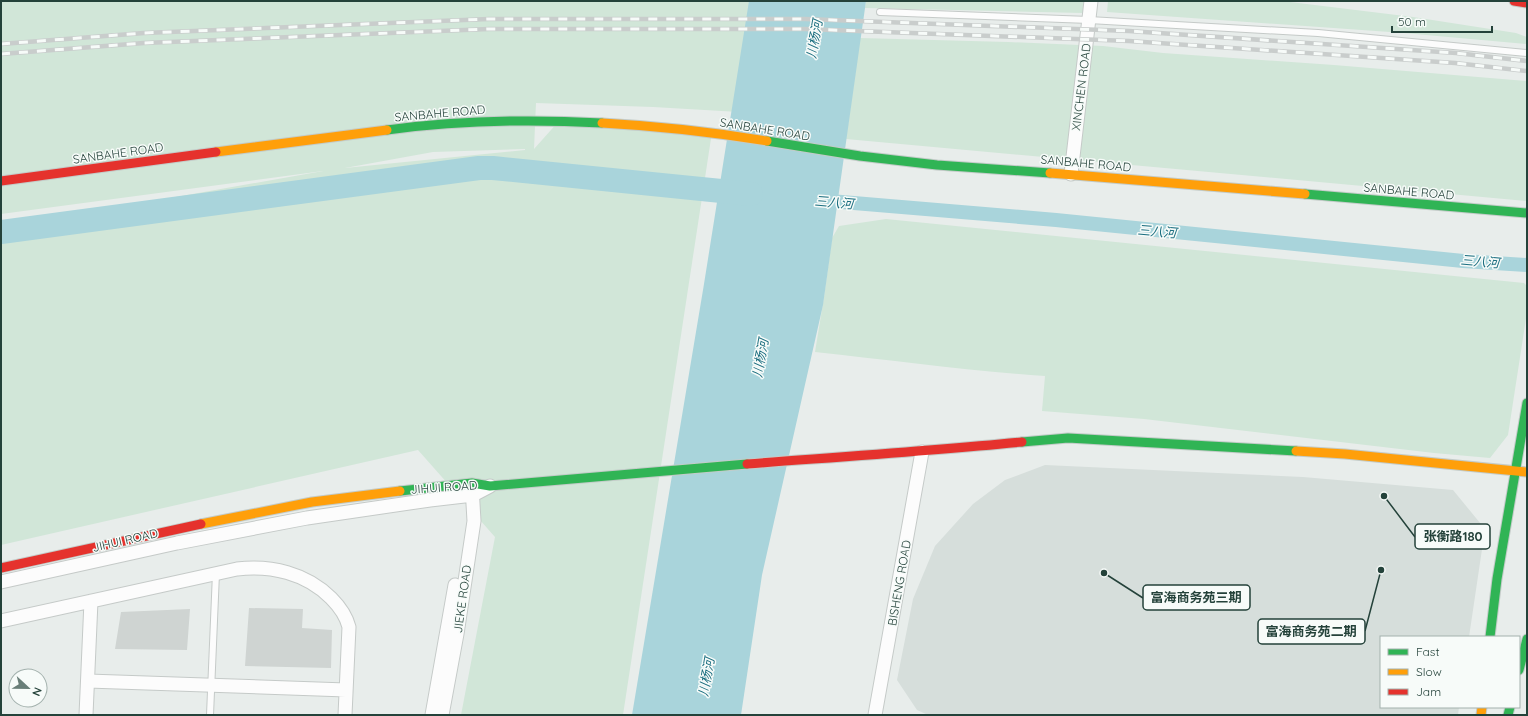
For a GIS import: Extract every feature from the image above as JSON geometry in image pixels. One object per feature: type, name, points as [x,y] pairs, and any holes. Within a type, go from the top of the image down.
[{"type":"street","name":"XINCHEN ROAD","points":[[1071,174],[1091,1]]},
{"type":"street","points":[[1514,1],[1527,3]]},
{"type":"street","name":"SANBAHE ROAD","points":[[1,181],[400,128],[461,122],[511,120],[599,123],[712,132],[860,156],[937,165],[1071,174],[1527,213]]},
{"type":"street","points":[[1490,636],[1497,579],[1527,403]]},
{"type":"street","points":[[490,486],[883,453],[922,452],[1068,438],[1345,454],[1527,472]]},
{"type":"street","name":"BISHENG ROAD","points":[[876,715],[922,452]]},
{"type":"street","name":"JIHUI ROAD","points":[[1,582],[177,543],[307,518],[430,500],[490,486]]},
{"type":"street","name":"JIHUI ROAD","points":[[1,568],[167,531],[312,502],[468,490]]},
{"type":"street","name":"JIEKE ROAD","points":[[432,715],[448,633],[465,522],[468,490]]},
{"type":"street","name":"JIEKE ROAD","points":[[442,715],[457,634],[474,521],[468,490]]},
{"type":"street","points":[[1,621],[237,569],[251,567],[281,570],[311,582],[326,592],[343,613],[349,627],[346,715]]},
{"type":"street","points":[[86,715],[91,601]]},
{"type":"street","points":[[1520,666],[1527,639]]},
{"type":"street","points":[[88,681],[346,690]]},
{"type":"lane","points":[[880,12],[1089,20],[1318,33],[1527,53]]},
{"type":"lane","points":[[210,715],[216,573]]},
{"type":"shaded area","points":[[1045,465],[1303,477],[1453,490],[1485,529],[1469,636],[1380,636],[1380,708],[1459,708],[1458,715],[928,715],[917,710],[897,680],[913,599],[935,546],[973,504],[1005,480]]},
{"type":"green space","points":[[1,1],[753,1],[739,112],[536,103],[534,149],[559,121],[712,132],[623,715],[461,715],[495,537],[418,450],[1,545],[1,228],[323,171],[1,214]],"holes":[[[525,150],[345,168],[433,152]]]},
{"type":"green space","points":[[866,1],[1084,1],[1083,13],[865,8]]},
{"type":"green space","points":[[1108,1],[1282,1],[1413,17],[1516,33],[1527,37],[1527,44],[1404,33],[1107,12]]},
{"type":"green space","points":[[860,38],[1103,46],[1163,53],[1527,81],[1527,201],[846,139]]},
{"type":"green space","points":[[886,219],[1524,283],[1527,286],[1527,312],[1508,435],[1490,458],[1434,453],[1144,419],[1042,411],[1045,376],[815,352],[832,238],[839,226]]},
{"type":"water","name":"川杨河","points":[[749,1],[866,1],[823,305],[762,575],[741,715],[632,715],[704,284]]},
{"type":"building","points":[[249,608],[303,609],[302,628],[332,630],[331,668],[245,666]]},
{"type":"building","points":[[190,609],[187,650],[115,649],[121,612]]},
{"type":"waterway","points":[[1,232],[479,168],[493,168],[751,194]]},
{"type":"waterway","name":"三八河","points":[[818,200],[1056,220],[1463,261],[1527,265]]},
{"type":"railway","points":[[1,44],[144,33],[489,19],[805,19],[1129,31],[1456,53],[1527,61]]},
{"type":"railway","points":[[1,54],[144,43],[489,29],[805,29],[1129,41],[1455,63],[1527,71]]},
{"type":"traffic: fast","points":[[387,130],[441,124],[494,121],[602,123]]},
{"type":"traffic: fast","points":[[767,141],[860,156],[937,165],[1050,173]]},
{"type":"traffic: fast","points":[[1305,194],[1527,213]]},
{"type":"traffic: fast","points":[[1490,636],[1497,579],[1527,403]]},
{"type":"traffic: fast","points":[[1022,442],[1068,438],[1296,451]]},
{"type":"traffic: fast","points":[[400,491],[472,483],[490,486],[747,464]]},
{"type":"traffic: fast","points":[[1520,666],[1527,639]]},
{"type":"traffic: fast","points":[[1508,715],[1510,708]]},
{"type":"traffic: slow","points":[[602,123],[685,130],[767,141]]},
{"type":"traffic: slow","points":[[216,152],[387,130]]},
{"type":"traffic: slow","points":[[1050,173],[1305,194]]},
{"type":"traffic: slow","points":[[1296,451],[1345,454],[1527,472]]},
{"type":"traffic: slow","points":[[201,524],[312,502],[400,491]]},
{"type":"traffic: slow","points":[[1481,715],[1482,708]]},
{"type":"traffic: jam","points":[[1514,1],[1527,3]]},
{"type":"traffic: jam","points":[[1,181],[216,152]]},
{"type":"traffic: jam","points":[[747,464],[1022,442]]},
{"type":"traffic: jam","points":[[1,568],[201,524]]},
{"type":"place","name":"张衡路180","points":[[1384,496]]},
{"type":"place","name":"富海商务苑二期","points":[[1381,570]]},
{"type":"place","name":"富海商务苑三期","points":[[1104,573]]}]
